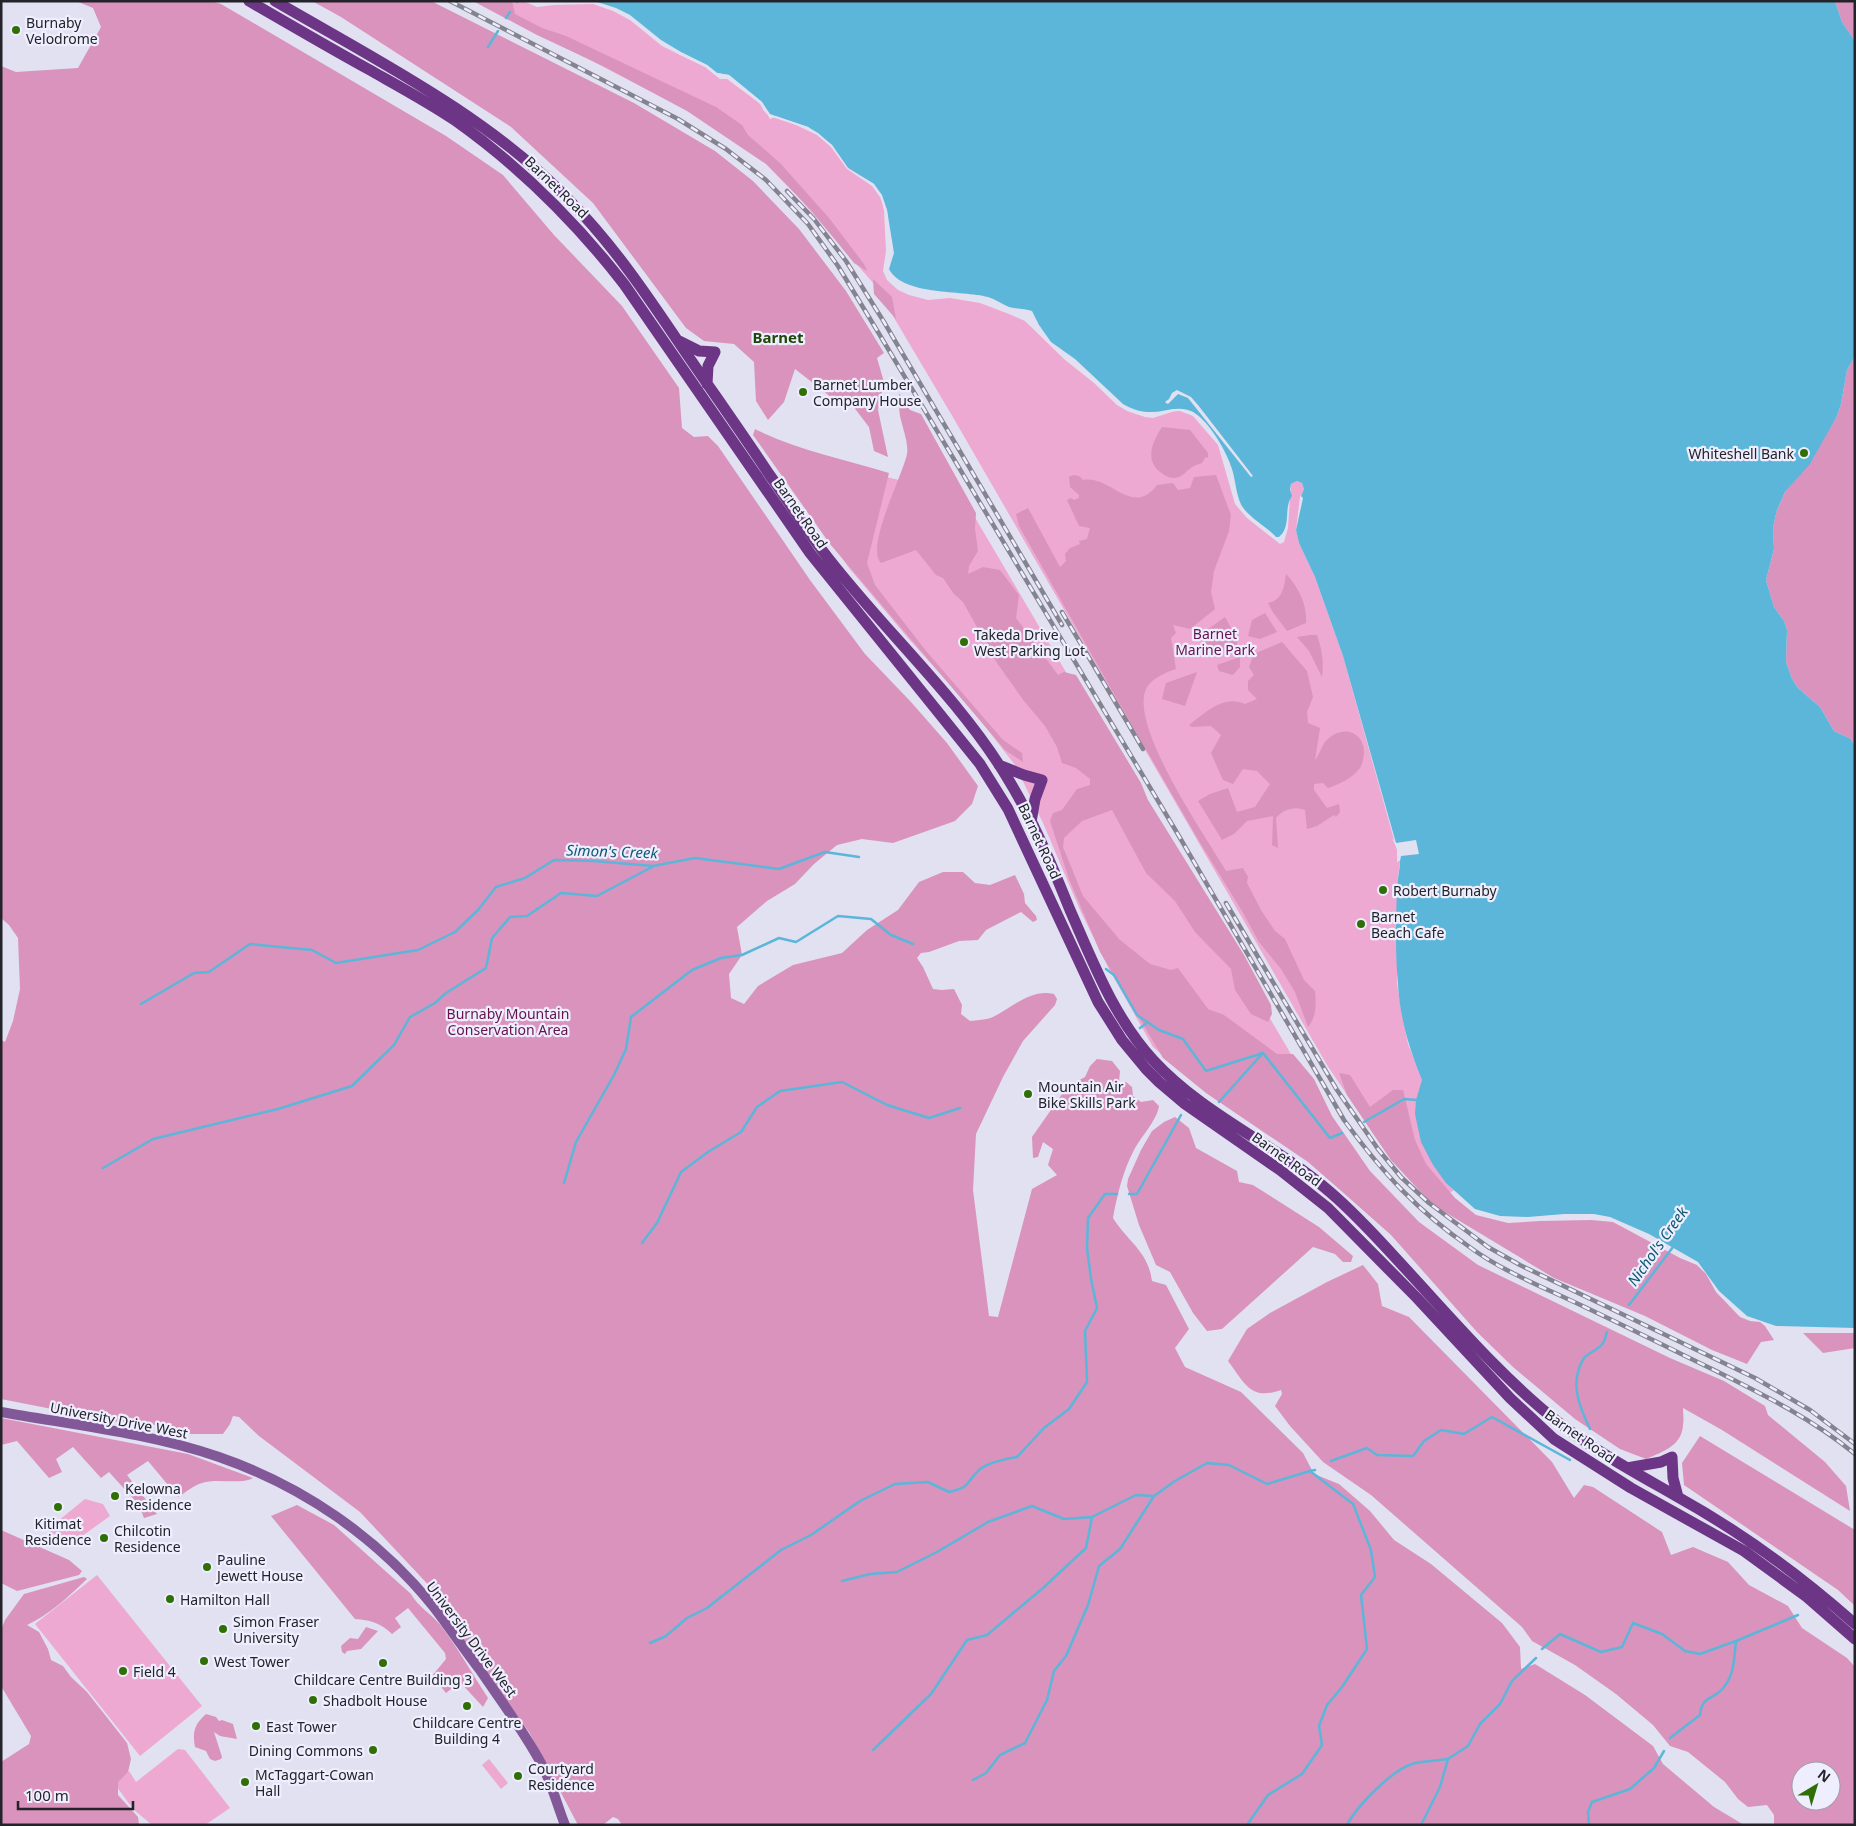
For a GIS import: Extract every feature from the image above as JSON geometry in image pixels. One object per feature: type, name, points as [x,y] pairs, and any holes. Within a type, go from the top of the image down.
[{"type":"main road","name":"Barnet Road","points":[[249,1],[454,120],[526,176],[560,208],[597,248],[630,292],[810,553],[980,764],[1008,809],[1098,1002],[1122,1040],[1159,1082],[1185,1104],[1280,1170],[1328,1208],[1410,1291],[1510,1398],[1554,1439],[1631,1488],[1744,1551],[1808,1597],[1855,1639]]},
{"type":"main road","name":"Barnet Road","points":[[275,1],[454,106],[492,133],[534,167],[569,200],[606,240],[633,276],[819,546],[858,596],[964,717],[999,765],[1047,854],[1088,952],[1109,995],[1129,1029],[1154,1062],[1191,1096],[1297,1166],[1330,1192],[1368,1228],[1440,1306],[1537,1405],[1584,1442],[1678,1496],[1766,1552],[1815,1589],[1855,1624]]},
{"type":"main road","points":[[677,340],[699,351],[715,352],[708,366],[707,384]]},
{"type":"main road","points":[[999,765],[1042,780],[1035,799],[1031,822]]},
{"type":"main road","points":[[1627,1468],[1661,1462],[1672,1456],[1673,1478],[1678,1496]]},
{"type":"street","name":"University Drive West","points":[[1,1412],[152,1438],[186,1446],[269,1477],[306,1496],[359,1532],[389,1559],[432,1605],[520,1727],[542,1766],[565,1825]]},
{"type":"green space","name":"Burnaby Mountain Conservation Area","points":[[76,1],[211,1],[221,4],[446,136],[503,175],[554,235],[622,306],[679,388],[682,428],[694,437],[708,436],[718,446],[810,580],[865,654],[947,743],[978,786],[972,804],[955,821],[893,843],[862,839],[837,845],[814,864],[795,884],[767,901],[737,927],[742,955],[729,974],[731,998],[744,1004],[758,986],[793,965],[842,953],[867,930],[898,910],[919,882],[943,872],[963,872],[975,883],[990,885],[1015,875],[1024,894],[1025,903],[1037,920],[1033,922],[1021,912],[986,930],[978,940],[959,941],[921,953],[917,958],[933,989],[954,989],[962,1005],[961,1014],[970,1021],[991,1018],[1030,996],[1046,993],[1054,994],[1057,999],[1055,1005],[1023,1041],[1003,1077],[976,1134],[973,1190],[989,1316],[998,1317],[1032,1189],[1057,1175],[1048,1165],[1053,1149],[1043,1142],[1038,1157],[1033,1158],[1032,1137],[1067,1087],[1085,1077],[1090,1066],[1097,1059],[1112,1061],[1120,1071],[1119,1082],[1126,1082],[1132,1087],[1133,1096],[1141,1102],[1153,1100],[1159,1106],[1152,1123],[1134,1150],[1127,1166],[1113,1218],[1142,1254],[1150,1271],[1152,1281],[1166,1285],[1189,1329],[1175,1348],[1185,1367],[1241,1392],[1303,1453],[1314,1474],[1339,1484],[1370,1511],[1394,1540],[1431,1564],[1502,1623],[1520,1647],[1521,1669],[1535,1664],[1585,1695],[1653,1746],[1663,1764],[1714,1807],[1744,1825],[622,1825],[618,1819],[613,1817],[603,1825],[578,1825],[529,1732],[464,1643],[436,1593],[360,1512],[259,1436],[239,1417],[233,1416],[223,1434],[178,1434],[144,1421],[118,1422],[1,1399],[1,1040],[5,1042],[13,1021],[20,989],[18,938],[9,925],[1,918],[1,66],[16,72],[78,68],[101,27],[93,8]]},
{"type":"green space","points":[[312,1],[431,1],[634,103],[715,151],[753,181],[799,229],[846,291],[884,353],[877,358],[884,382],[878,410],[888,457],[874,451],[869,427],[846,397],[836,401],[795,369],[784,402],[768,420],[756,401],[754,362],[734,344],[704,341],[686,328],[593,203],[511,127],[341,17]]},
{"type":"green space","points":[[473,1],[512,1],[515,14],[716,107],[742,125],[748,135],[781,164],[829,218],[864,264],[867,271],[854,263],[811,210],[766,164],[687,111],[603,66],[537,35]]},
{"type":"green space","name":"Barnet Marine Park","points":[[477,1],[523,1],[537,7],[593,4],[613,11],[630,20],[662,46],[705,67],[720,79],[727,79],[762,105],[770,119],[775,117],[811,129],[831,145],[881,196],[884,211],[886,251],[883,271],[887,280],[898,290],[928,300],[950,298],[980,303],[1009,314],[1025,321],[1064,359],[1094,383],[1117,405],[1127,411],[1153,418],[1178,410],[1193,416],[1218,445],[1235,504],[1247,518],[1280,544],[1284,542],[1288,528],[1291,484],[1297,481],[1302,483],[1304,489],[1300,497],[1296,530],[1299,543],[1315,577],[1343,656],[1400,861],[1397,886],[1397,983],[1402,1015],[1408,1044],[1422,1080],[1433,1165],[1454,1190],[1433,1205],[1391,1160],[1327,1065],[874,284],[764,158],[690,112]]},
{"type":"green space","points":[[1835,1],[1855,1],[1855,41],[1842,22]]},
{"type":"green space","points":[[873,279],[892,297],[896,319],[874,294]]},
{"type":"green space","points":[[1855,356],[1855,747],[1851,739],[1834,731],[1820,707],[1798,688],[1792,679],[1786,662],[1787,630],[1784,621],[1774,607],[1766,580],[1774,549],[1773,527],[1777,510],[1785,492],[1814,457],[1837,416],[1847,370]]},
{"type":"green space","points":[[899,393],[910,410],[921,414],[976,513],[975,529],[978,551],[969,566],[968,574],[983,567],[1000,570],[1019,595],[1016,618],[1058,675],[1064,672],[1076,675],[1141,783],[1148,800],[1244,955],[1271,1005],[1272,1014],[1268,1022],[1251,1014],[1235,990],[1231,969],[1195,932],[1175,901],[1146,873],[1112,810],[1082,821],[1064,838],[1063,847],[1083,896],[1119,939],[1150,964],[1171,970],[1178,968],[1208,1009],[1224,1015],[1277,1054],[1293,1054],[1314,1079],[1332,1116],[1370,1171],[1419,1222],[1478,1265],[1670,1358],[1724,1381],[1765,1406],[1768,1415],[1825,1462],[1846,1486],[1850,1511],[1722,1430],[1683,1408],[1682,1432],[1670,1447],[1646,1459],[1620,1449],[1575,1419],[1513,1367],[1477,1332],[1391,1235],[1308,1162],[1206,1093],[1163,1058],[1100,952],[1069,879],[1050,821],[1053,813],[1062,810],[1077,789],[1090,785],[1090,779],[1076,768],[1062,763],[1057,747],[1045,726],[1024,701],[997,663],[963,602],[954,594],[943,578],[936,575],[916,550],[881,563],[877,555],[881,527],[886,510],[907,454],[906,440],[900,416]]},
{"type":"green space","points":[[1162,427],[1190,430],[1208,453],[1208,458],[1205,457],[1202,463],[1192,467],[1177,478],[1162,473],[1155,467],[1151,456],[1153,444]]},
{"type":"green space","points":[[755,429],[787,443],[889,473],[867,563],[875,585],[926,651],[1003,740],[1022,753],[1023,762],[1005,750],[830,544],[753,435]]},
{"type":"green space","points":[[947,470],[1341,1139],[1219,1102],[1153,1047],[1109,969],[1080,910],[1043,823],[1015,765],[970,707],[849,568],[782,473],[882,476],[912,483]]},
{"type":"green space","points":[[1073,475],[1079,476],[1083,480],[1103,483],[1130,497],[1139,497],[1148,494],[1157,485],[1173,483],[1178,490],[1190,488],[1194,477],[1216,475],[1231,515],[1229,531],[1214,571],[1211,592],[1215,609],[1190,629],[1173,625],[1176,633],[1171,638],[1176,669],[1160,676],[1147,687],[1144,704],[1148,726],[1158,752],[1187,808],[1226,871],[1243,868],[1248,877],[1247,883],[1261,910],[1275,931],[1285,939],[1304,980],[1315,991],[1316,1005],[1308,1027],[1295,992],[1281,969],[1259,942],[1199,841],[1019,526],[1016,514],[1028,508],[1060,567],[1066,561],[1065,554],[1070,548],[1080,544],[1079,541],[1087,539],[1090,528],[1079,526],[1067,500],[1079,498],[1079,495],[1070,487],[1069,477]]},
{"type":"green space","points":[[1286,574],[1295,585],[1301,597],[1306,616],[1306,623],[1287,631],[1268,603],[1280,596]]},
{"type":"green space","points":[[1265,613],[1277,632],[1260,639],[1248,636],[1252,620]]},
{"type":"green space","points":[[1225,617],[1237,639],[1237,646],[1212,655],[1205,641],[1207,630]]},
{"type":"green space","points":[[1317,635],[1319,640],[1323,661],[1322,677],[1309,651],[1297,637]]},
{"type":"green space","points":[[1282,642],[1307,671],[1313,697],[1307,712],[1308,723],[1320,728],[1315,760],[1326,740],[1336,734],[1349,732],[1355,734],[1363,744],[1363,760],[1360,768],[1355,773],[1340,783],[1328,788],[1323,783],[1314,784],[1314,790],[1327,808],[1339,804],[1340,812],[1336,817],[1334,815],[1317,826],[1307,829],[1305,810],[1293,808],[1282,812],[1276,818],[1278,848],[1272,845],[1273,816],[1247,821],[1234,834],[1222,840],[1198,801],[1210,794],[1228,788],[1237,812],[1255,807],[1270,784],[1257,771],[1243,769],[1233,784],[1223,780],[1211,753],[1221,735],[1211,726],[1192,727],[1189,725],[1208,710],[1222,703],[1230,701],[1245,704],[1257,699],[1248,690],[1248,681],[1254,675],[1249,667],[1254,654]]},
{"type":"green space","points":[[1240,657],[1240,667],[1233,675],[1219,671],[1217,665]]},
{"type":"green space","points":[[1197,672],[1185,706],[1162,699],[1166,683]]},
{"type":"green space","points":[[1339,1073],[1350,1075],[1370,1107],[1393,1090],[1403,1090],[1415,1140],[1426,1164],[1455,1198],[1476,1215],[1508,1223],[1591,1220],[1613,1222],[1680,1258],[1697,1265],[1706,1274],[1716,1292],[1740,1317],[1760,1322],[1774,1340],[1761,1342],[1747,1364],[1712,1350],[1645,1316],[1554,1278],[1433,1205],[1391,1160],[1347,1095]]},
{"type":"green space","points":[[1175,1117],[1189,1128],[1196,1148],[1237,1171],[1239,1182],[1253,1185],[1319,1227],[1353,1256],[1351,1262],[1343,1262],[1335,1254],[1313,1247],[1222,1329],[1207,1331],[1193,1313],[1170,1272],[1156,1265],[1139,1225],[1127,1186],[1128,1179],[1141,1150],[1152,1131]]},
{"type":"green space","points":[[1363,1265],[1378,1284],[1382,1306],[1409,1317],[1552,1462],[1574,1498],[1584,1485],[1593,1487],[1662,1532],[1671,1555],[1693,1547],[1728,1562],[1749,1585],[1788,1606],[1802,1628],[1847,1658],[1855,1667],[1855,1825],[1774,1825],[1774,1815],[1767,1805],[1748,1807],[1738,1799],[1725,1782],[1688,1752],[1670,1746],[1653,1725],[1616,1694],[1575,1665],[1532,1641],[1522,1627],[1371,1495],[1323,1462],[1290,1426],[1275,1406],[1282,1394],[1281,1390],[1262,1393],[1249,1388],[1228,1361],[1247,1329],[1270,1313]]},
{"type":"green space","points":[[1803,1333],[1855,1333],[1855,1348],[1823,1353]]},
{"type":"green space","points":[[1,1418],[188,1454],[253,1478],[242,1481],[202,1483],[178,1497],[148,1461],[127,1475],[157,1514],[144,1518],[139,1505],[109,1472],[101,1478],[73,1447],[56,1459],[62,1472],[49,1478],[17,1441],[1,1445]]},
{"type":"green space","points":[[1700,1436],[1855,1530],[1855,1606],[1838,1590],[1684,1485],[1682,1463]]},
{"type":"green space","points":[[85,1499],[103,1504],[110,1516],[71,1544],[47,1530]]},
{"type":"green space","points":[[297,1505],[334,1525],[411,1594],[438,1622],[488,1698],[483,1707],[460,1682],[446,1693],[432,1676],[446,1659],[445,1653],[408,1608],[395,1618],[401,1627],[392,1634],[384,1627],[375,1623],[355,1619],[271,1516]]},
{"type":"green space","points":[[1,1530],[69,1560],[82,1571],[79,1575],[17,1591],[1,1583]]},
{"type":"green space","name":"Field 4","points":[[97,1575],[202,1706],[140,1756],[35,1624]]},
{"type":"green space","points":[[84,1577],[87,1579],[51,1611],[27,1625],[39,1632],[48,1649],[51,1660],[63,1666],[71,1677],[87,1692],[127,1743],[131,1759],[128,1772],[118,1782],[118,1795],[138,1817],[139,1825],[1,1825],[1,1762],[29,1744],[31,1736],[1,1686],[1,1630],[5,1620],[24,1594]]},
{"type":"green space","points":[[366,1627],[378,1631],[361,1649],[347,1651],[345,1654],[342,1652],[341,1646],[350,1638],[358,1639]]},
{"type":"green space","points":[[206,1714],[216,1717],[219,1721],[222,1720],[233,1724],[237,1739],[220,1736],[214,1732],[222,1757],[215,1761],[210,1759],[206,1751],[195,1747],[195,1728]]},
{"type":"green space","points":[[178,1749],[185,1750],[230,1808],[205,1825],[152,1825],[133,1809],[114,1783],[129,1771],[136,1782]]},
{"type":"green space","points":[[489,1759],[508,1783],[501,1789],[482,1765]]},
{"type":"water","points":[[594,1],[1835,1],[1842,22],[1855,41],[1855,356],[1847,370],[1837,416],[1810,464],[1785,492],[1777,510],[1773,527],[1774,549],[1766,580],[1774,607],[1784,621],[1787,630],[1786,662],[1792,679],[1798,688],[1820,707],[1834,731],[1851,739],[1855,747],[1855,1328],[1776,1326],[1747,1316],[1719,1291],[1698,1262],[1649,1234],[1610,1217],[1594,1214],[1528,1217],[1500,1216],[1475,1209],[1446,1183],[1433,1165],[1421,1142],[1415,1114],[1416,1100],[1422,1080],[1409,1045],[1403,1021],[1397,972],[1396,912],[1400,853],[1343,656],[1315,577],[1299,543],[1296,530],[1303,498],[1301,496],[1304,489],[1302,483],[1297,481],[1291,484],[1292,496],[1289,501],[1285,528],[1279,537],[1276,537],[1241,505],[1232,469],[1226,454],[1217,438],[1199,416],[1182,409],[1145,412],[1123,404],[1075,359],[1051,342],[1032,311],[1009,307],[988,297],[920,288],[896,278],[889,269],[894,253],[887,210],[874,184],[848,168],[832,145],[808,127],[770,114],[762,102],[729,75],[717,73],[707,65],[661,40],[630,15]]},
{"type":"pier","points":[[653,37],[663,44],[707,65],[717,73],[729,75],[762,102],[769,116],[760,104],[728,77],[715,75],[706,67],[680,55],[660,43]]},
{"type":"pier","points":[[775,116],[808,127],[818,133],[832,145],[848,168],[874,184],[882,195],[887,210],[890,241],[885,211],[880,197],[872,186],[847,169],[831,147],[817,135],[772,117]]},
{"type":"pier","points":[[1177,390],[1191,397],[1253,476],[1251,477],[1188,398],[1178,394],[1168,404],[1165,402]]},
{"type":"pier","points":[[1174,409],[1193,412],[1220,445],[1225,458],[1220,447],[1202,424],[1192,415],[1180,411],[1162,412]]},
{"type":"pier","points":[[1392,838],[1396,843],[1416,840],[1419,854],[1401,856],[1400,861],[1397,863],[1397,849]]},
{"type":"waterway","points":[[506,18],[510,12]]},
{"type":"waterway","points":[[488,47],[498,31]]},
{"type":"waterway","name":"Simon's Creek","points":[[141,1004],[194,973],[209,972],[250,944],[312,950],[336,963],[418,950],[455,932],[478,910],[496,887],[525,878],[554,860],[653,866],[695,858],[779,869],[825,852],[859,857]]},
{"type":"waterway","points":[[103,1168],[153,1139],[278,1109],[352,1086],[394,1045],[410,1017],[435,1003],[446,993],[486,968],[492,938],[510,917],[527,916],[561,893],[597,896],[652,867]]},
{"type":"waterway","name":"Simon's Creek","points":[[564,1183],[576,1142],[614,1075],[626,1049],[631,1017],[692,970],[721,958],[742,955],[779,938],[796,942],[838,916],[871,919],[891,935],[913,944]]},
{"type":"waterway","name":"Simon's Creek","points":[[1106,969],[1114,975],[1137,1015],[1159,1030],[1183,1039],[1206,1071],[1263,1053]]},
{"type":"waterway","points":[[1140,1028],[1148,1022]]},
{"type":"waterway","name":"Simon's Creek","points":[[1263,1053],[1330,1138],[1342,1133]]},
{"type":"waterway","points":[[1219,1102],[1262,1054]]},
{"type":"waterway","points":[[642,1243],[657,1223],[681,1172],[708,1152],[741,1132],[757,1107],[780,1091],[842,1082],[887,1105],[929,1118],[960,1108]]},
{"type":"waterway","name":"Simon's Creek","points":[[1364,1122],[1404,1099],[1417,1100]]},
{"type":"waterway","points":[[1129,1194],[1137,1194],[1181,1115]]},
{"type":"waterway","points":[[650,1643],[666,1636],[687,1618],[707,1608],[781,1550],[811,1535],[860,1501],[895,1484],[928,1482],[949,1492],[962,1488],[983,1467],[997,1461],[1017,1457],[1044,1428],[1069,1409],[1087,1382],[1085,1331],[1097,1308],[1087,1248],[1088,1218],[1105,1194],[1117,1194]]},
{"type":"waterway","name":"Nichol's Creek","points":[[1629,1305],[1673,1247]]},
{"type":"waterway","name":"Nichol's Creek","points":[[1590,1429],[1579,1403],[1576,1385],[1577,1376],[1584,1358],[1601,1345],[1607,1332]]},
{"type":"waterway","name":"Nichol's Creek","points":[[1331,1461],[1367,1448],[1377,1455],[1413,1456],[1424,1441],[1441,1430],[1464,1434],[1492,1417],[1570,1460]]},
{"type":"waterway","points":[[842,1581],[870,1574],[897,1572],[937,1552],[988,1522],[1032,1506],[1064,1519],[1092,1517],[1136,1495],[1154,1496],[1175,1481],[1207,1463],[1229,1465],[1267,1484],[1310,1471]]},
{"type":"waterway","name":"Nichol's Creek","points":[[1247,1825],[1268,1795],[1302,1774],[1322,1745],[1319,1726],[1327,1705],[1342,1687],[1367,1649],[1361,1595],[1375,1577],[1371,1550],[1353,1504],[1310,1471],[1315,1470]]},
{"type":"waterway","points":[[973,1780],[986,1773],[1000,1755],[1025,1743],[1047,1700],[1054,1671],[1066,1656],[1088,1605],[1099,1566],[1120,1549],[1154,1496]]},
{"type":"waterway","points":[[873,1750],[931,1694],[967,1640],[987,1635],[1043,1588],[1086,1548],[1092,1517]]},
{"type":"waterway","points":[[1670,1738],[1700,1715],[1701,1708],[1706,1700],[1717,1694],[1728,1682],[1732,1671],[1736,1641],[1798,1615]]},
{"type":"waterway","points":[[1542,1649],[1560,1634],[1601,1652],[1622,1647],[1633,1623],[1662,1634],[1685,1651],[1700,1654],[1736,1641]]},
{"type":"waterway","points":[[1421,1825],[1440,1787],[1448,1759],[1468,1746],[1480,1724],[1500,1704],[1512,1681],[1536,1658]]},
{"type":"waterway","points":[[1589,1825],[1588,1812],[1592,1802],[1630,1789],[1654,1768],[1664,1751]]},
{"type":"waterway","points":[[1347,1825],[1366,1799],[1385,1781],[1404,1768],[1421,1762],[1447,1759]]},
{"type":"railway","points":[[450,1],[678,119],[726,149],[766,180],[808,224],[838,266],[875,327],[1176,831],[1344,1120],[1372,1157],[1401,1190],[1452,1234],[1495,1263],[1520,1277],[1590,1309],[1768,1397],[1821,1429],[1855,1454]]},
{"type":"railway","points":[[787,191],[814,219],[846,261],[884,322],[1062,625]]},
{"type":"railway","points":[[1062,612],[1143,749]]},
{"type":"railway","points":[[1226,903],[1337,1090],[1378,1149],[1401,1177],[1429,1203],[1488,1247],[1520,1265],[1755,1378],[1810,1410],[1855,1444]]},
{"type":"place","name":"Burnaby Velodrome","points":[[16,30]]},
{"type":"place","name":"Barnet Lumber Company House","points":[[803,392]]},
{"type":"place","name":"Whiteshell Bank","points":[[1804,453]]},
{"type":"place","name":"Takeda Drive West Parking Lot","points":[[964,642]]},
{"type":"place","name":"Robert Burnaby","points":[[1383,890]]},
{"type":"place","name":"Barnet Beach Cafe","points":[[1361,924]]},
{"type":"place","name":"Mountain Air Bike Skills Park","points":[[1028,1094]]},
{"type":"place","name":"Kelowna Residence","points":[[115,1496]]},
{"type":"place","name":"Kitimat Residence","points":[[58,1507]]},
{"type":"place","name":"Chilcotin Residence","points":[[104,1538]]},
{"type":"place","name":"Pauline Jewett House","points":[[207,1567]]},
{"type":"place","name":"Hamilton Hall","points":[[170,1599]]},
{"type":"place","name":"Simon Fraser University","points":[[223,1629]]},
{"type":"place","name":"West Tower","points":[[204,1661]]},
{"type":"place","name":"Childcare Centre Building 3","points":[[383,1663]]},
{"type":"place","name":"Field 4","points":[[123,1671]]},
{"type":"place","name":"Shadbolt House","points":[[313,1700]]},
{"type":"place","name":"Childcare Centre Building 4","points":[[467,1706]]},
{"type":"place","name":"East Tower","points":[[256,1726]]},
{"type":"place","name":"Dining Commons","points":[[373,1750]]},
{"type":"place","name":"Courtyard Residence","points":[[518,1776]]},
{"type":"place","name":"McTaggart-Cowan Hall","points":[[245,1782]]},
{"type":"district","name":"Barnet","points":[[778,337]]}]
